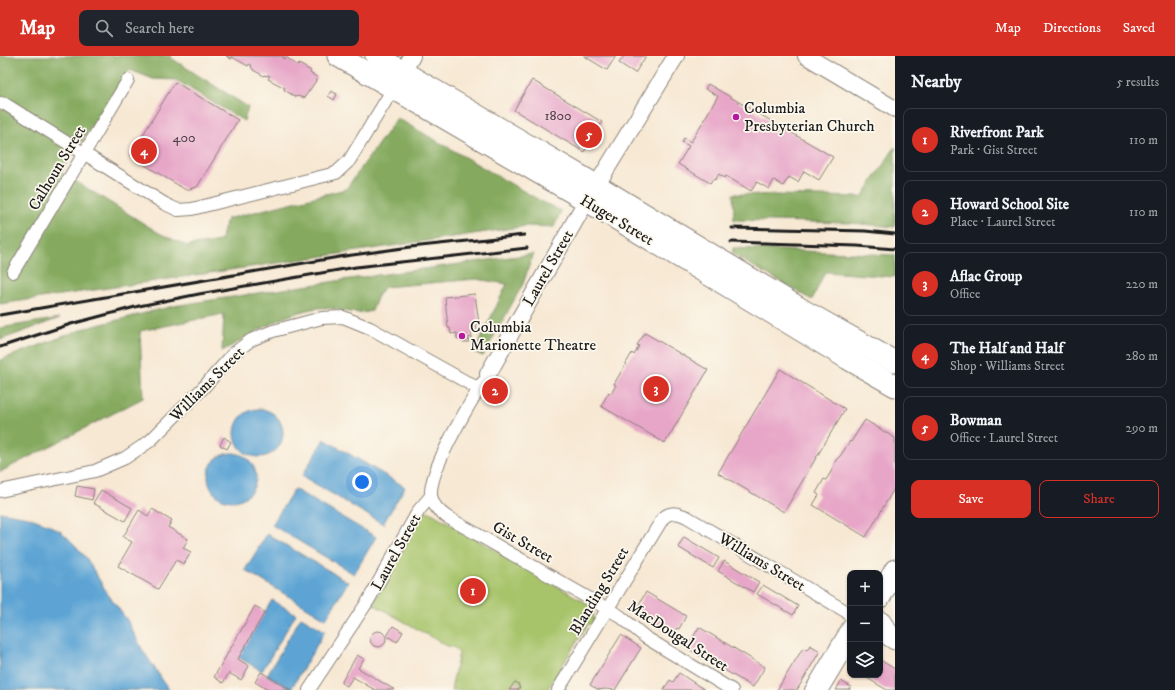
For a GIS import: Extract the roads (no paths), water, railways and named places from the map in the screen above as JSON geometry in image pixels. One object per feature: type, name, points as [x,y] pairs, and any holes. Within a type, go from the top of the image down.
[{"type":"highway","name":"Huger Street","points":[[338,56],[402,72]]},
{"type":"highway","name":"Huger Street","points":[[376,56],[592,193],[841,355],[895,386]]},
{"type":"highway","name":"Huger Street","points":[[592,193],[895,362]]},
{"type":"highway","points":[[883,572],[895,561]]},
{"type":"highway","points":[[883,592],[895,570]]},
{"type":"street","name":"Laurel Street","points":[[309,690],[368,601],[419,510],[431,496],[433,480],[437,467],[454,432],[592,193],[676,56]]},
{"type":"street","points":[[806,56],[895,109]]},
{"type":"street","points":[[0,103],[5,104],[165,204],[178,210],[192,209],[336,173],[349,161],[402,72]]},
{"type":"street","name":"Calhoun Street","points":[[13,272],[128,80]]},
{"type":"street","name":"Williams Street","points":[[0,491],[95,471],[125,458],[150,441],[202,389],[234,353],[251,340],[273,331],[322,318],[343,317],[370,328],[479,389]]},
{"type":"street","name":"Gist Street","points":[[431,496],[434,506],[447,517],[607,609]]},
{"type":"street","name":"Williams Street","points":[[672,513],[687,517],[847,612]]},
{"type":"street","name":"Blanding Street","points":[[558,690],[663,518],[667,514],[672,513]]},
{"type":"street","name":"MacDougal Street","points":[[607,609],[620,616],[645,637],[732,690]]},
{"type":"street","points":[[811,690],[847,629]]},
{"type":"street","points":[[822,690],[847,648]]},
{"type":"water","points":[[259,409],[268,411],[276,416],[281,424],[283,433],[281,442],[276,450],[268,455],[259,457],[250,455],[242,450],[237,442],[235,433],[237,424],[242,416],[250,411]]},
{"type":"water","points":[[324,439],[405,487],[383,524],[302,476]]},
{"type":"water","points":[[232,453],[241,455],[249,460],[254,468],[256,477],[254,486],[249,494],[241,499],[232,501],[223,499],[215,494],[210,486],[208,477],[210,468],[215,460],[223,455]]},
{"type":"water","points":[[294,489],[376,537],[354,574],[272,525]]},
{"type":"water","points":[[0,512],[28,517],[47,524],[63,533],[75,545],[87,559],[107,593],[127,620],[142,649],[169,690],[0,690]]},
{"type":"water","points":[[267,534],[348,582],[326,619],[245,570]]},
{"type":"water","points":[[272,600],[296,614],[262,671],[238,657]]},
{"type":"water","points":[[301,617],[325,631],[291,689],[267,675]]},
{"type":"railway","points":[[732,228],[865,231],[895,234]]},
{"type":"railway","points":[[0,315],[345,256],[411,247],[524,235]]},
{"type":"railway","points":[[731,242],[857,246],[895,249]]},
{"type":"railway","points":[[0,347],[71,324],[139,306],[199,294],[356,267],[527,248]]},
{"type":"place","name":"Columbia Presbyterian Church","points":[[736,117]]},
{"type":"place","name":"Bowman","points":[[589,135]]},
{"type":"place","name":"The Half and Half","points":[[144,151]]},
{"type":"place","name":"Columbia Marionette Theatre","points":[[462,336]]},
{"type":"place","name":"Aflac Group","points":[[656,389]]},
{"type":"place","name":"Howard School Site","points":[[495,391]]},
{"type":"place","name":"Riverfront Park","points":[[473,591]]}]
